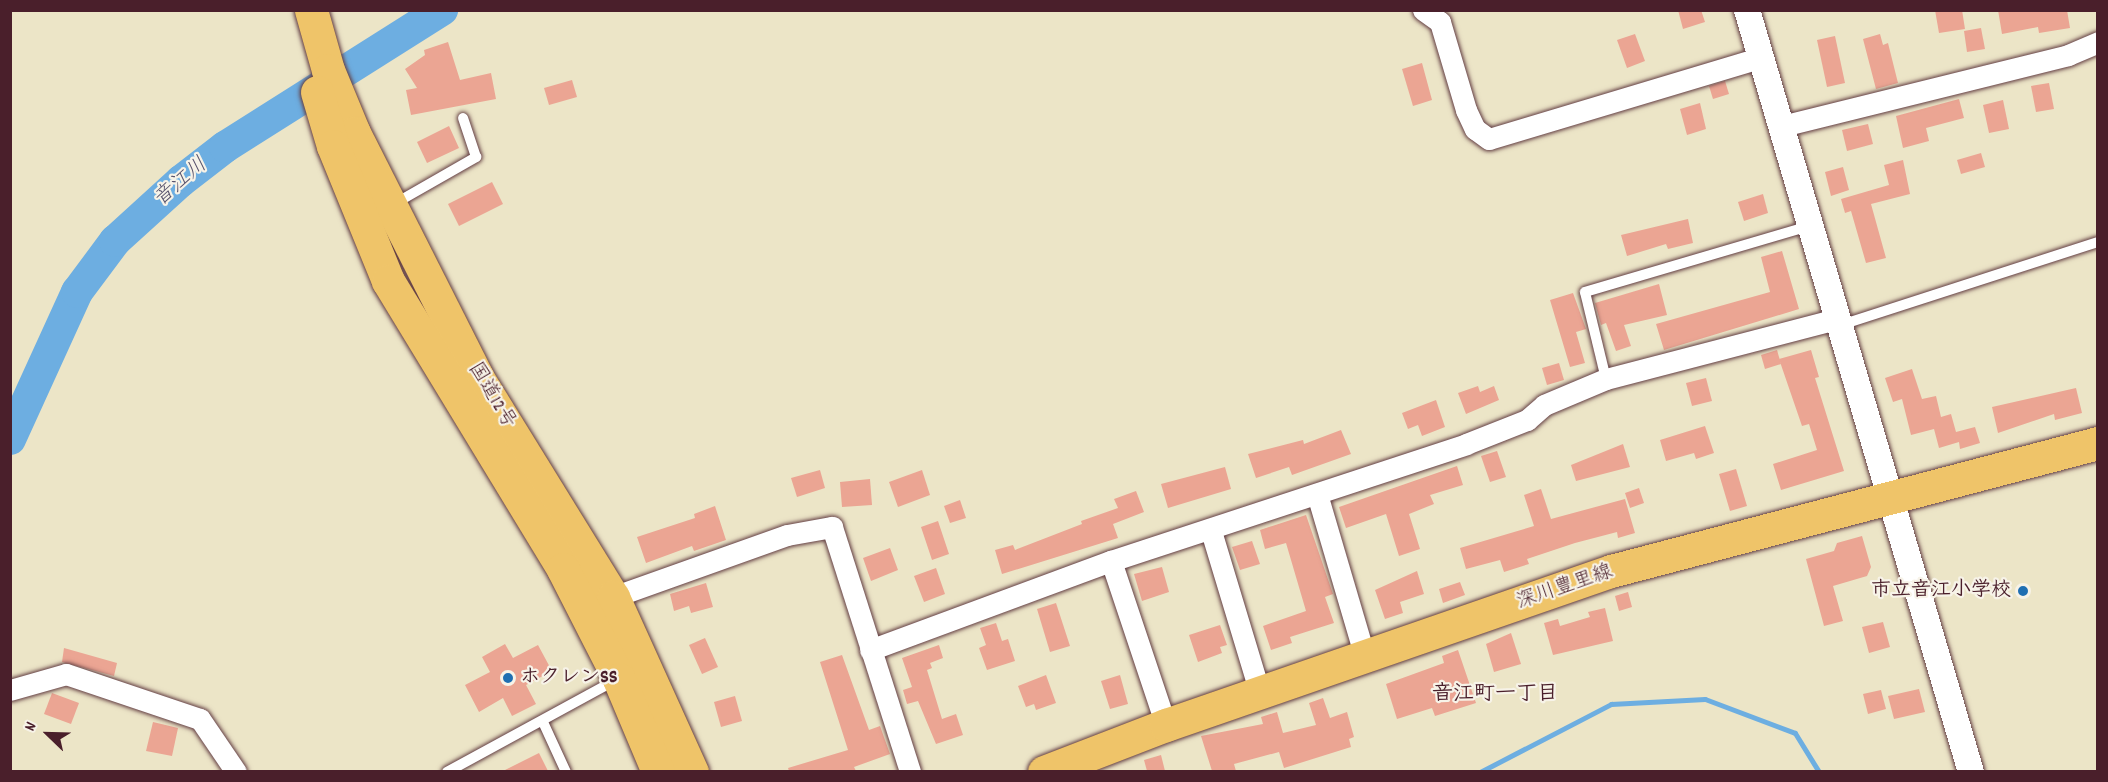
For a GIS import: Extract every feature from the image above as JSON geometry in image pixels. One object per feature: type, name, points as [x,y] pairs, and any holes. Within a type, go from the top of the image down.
[{"type":"main road","name":"国道12号","points":[[295,10],[333,146],[388,281],[563,569],[619,679],[658,771]]},
{"type":"main road","name":"国道12号","points":[[310,10],[332,81],[477,377],[613,597],[692,771]]},
{"type":"main road","name":"深川豊里線","points":[[1044,771],[1166,725],[1611,571],[2097,443]]},
{"type":"street","points":[[1424,10],[1440,22],[1466,110],[1475,129],[1489,139],[1762,57]]},
{"type":"street","points":[[1747,10],[1888,497],[1971,771]]},
{"type":"street","points":[[1782,126],[2068,55],[2097,45]]},
{"type":"street","points":[[870,650],[1111,561],[1211,531],[1517,424],[1544,405],[1606,380],[1837,322]]},
{"type":"street","points":[[1317,494],[1365,657]]},
{"type":"street","points":[[613,597],[787,535],[832,527],[910,771]]},
{"type":"street","points":[[1211,531],[1260,693]]},
{"type":"street","points":[[1111,561],[1166,725]]},
{"type":"street","points":[[10,690],[66,674],[200,719],[236,771]]},
{"type":"lane","points":[[392,206],[476,157],[463,118]]},
{"type":"lane","points":[[1606,380],[1586,292],[1810,226]]},
{"type":"lane","points":[[1837,322],[2097,242]]},
{"type":"lane","points":[[447,771],[543,722],[619,679]]},
{"type":"lane","points":[[543,722],[566,771]]},
{"type":"building","points":[[1678,10],[1701,10],[1705,22],[1683,29]]},
{"type":"building","points":[[1935,10],[1962,10],[1965,29],[1939,33]]},
{"type":"building","points":[[1998,10],[2067,10],[2070,28],[2039,33],[2038,27],[2002,34]]},
{"type":"building","points":[[1981,28],[1985,49],[1967,52],[1964,31]]},
{"type":"building","points":[[1635,34],[1645,61],[1627,68],[1617,40]]},
{"type":"building","points":[[1880,34],[1883,45],[1888,43],[1898,83],[1876,89],[1863,39]]},
{"type":"building","points":[[1835,36],[1845,83],[1827,87],[1817,40]]},
{"type":"building","points":[[448,42],[460,80],[491,73],[496,99],[411,115],[406,90],[417,88],[405,69],[425,55],[424,50]]},
{"type":"building","points":[[1422,63],[1432,100],[1413,106],[1402,69]]},
{"type":"building","points":[[572,80],[577,97],[549,105],[544,88]]},
{"type":"building","points":[[1725,81],[1729,94],[1713,99],[1709,86]]},
{"type":"building","points":[[2049,83],[2054,109],[2036,112],[2031,86]]},
{"type":"building","points":[[1959,99],[1964,118],[1926,128],[1929,141],[1903,148],[1896,116]]},
{"type":"building","points":[[2003,100],[2009,129],[1989,133],[1983,105]]},
{"type":"building","points":[[1700,103],[1706,129],[1687,135],[1680,109]]},
{"type":"building","points":[[1868,124],[1873,144],[1847,151],[1842,130]]},
{"type":"building","points":[[449,126],[459,148],[427,163],[417,142]]},
{"type":"building","points":[[1981,153],[1985,167],[1961,174],[1957,160]]},
{"type":"building","points":[[1903,160],[1910,194],[1871,204],[1886,258],[1866,263],[1851,211],[1845,213],[1841,199],[1889,185],[1884,165]]},
{"type":"building","points":[[1843,167],[1849,190],[1831,196],[1825,172]]},
{"type":"building","points":[[492,182],[503,204],[459,226],[448,204]]},
{"type":"building","points":[[1763,194],[1768,213],[1744,221],[1738,202]]},
{"type":"building","points":[[1688,219],[1693,243],[1668,249],[1666,244],[1627,256],[1621,235]]},
{"type":"building","points":[[1782,251],[1799,309],[1664,350],[1656,324],[1770,292],[1761,257]]},
{"type":"building","points":[[1659,284],[1667,315],[1624,325],[1631,346],[1616,351],[1606,323],[1601,325],[1595,303]]},
{"type":"building","points":[[1573,293],[1586,329],[1576,332],[1585,363],[1570,367],[1550,300]]},
{"type":"building","points":[[1777,350],[1781,364],[1765,369],[1761,355]]},
{"type":"building","points":[[1811,350],[1819,377],[1815,378],[1844,471],[1781,490],[1773,464],[1817,450],[1809,424],[1802,426],[1779,359]]},
{"type":"building","points":[[1559,363],[1564,380],[1547,385],[1542,368]]},
{"type":"building","points":[[1912,369],[1922,399],[1936,396],[1941,417],[1951,414],[1956,432],[1975,427],[1980,443],[1960,449],[1959,442],[1939,448],[1934,429],[1911,435],[1902,399],[1893,402],[1885,378]]},
{"type":"building","points":[[1706,378],[1712,401],[1692,406],[1686,383]]},
{"type":"building","points":[[1478,386],[1480,392],[1494,386],[1499,400],[1466,414],[1458,393]]},
{"type":"building","points":[[2076,388],[2082,413],[2055,420],[2054,414],[1998,433],[1992,407]]},
{"type":"building","points":[[1436,400],[1445,427],[1422,436],[1418,425],[1408,429],[1402,413]]},
{"type":"building","points":[[1705,426],[1714,453],[1696,459],[1694,453],[1666,461],[1660,440]]},
{"type":"building","points":[[1341,430],[1351,454],[1292,475],[1289,467],[1256,478],[1248,454],[1303,440],[1304,444]]},
{"type":"building","points":[[1623,444],[1630,467],[1576,481],[1571,465]]},
{"type":"building","points":[[1497,451],[1506,477],[1490,482],[1481,456]]},
{"type":"building","points":[[1457,466],[1463,485],[1430,495],[1434,504],[1409,514],[1420,549],[1399,556],[1386,514],[1346,528],[1339,507]]},
{"type":"building","points":[[1225,467],[1231,489],[1168,508],[1161,484]]},
{"type":"building","points":[[1736,469],[1747,506],[1730,511],[1719,474]]},
{"type":"building","points":[[820,470],[825,488],[797,497],[791,478]]},
{"type":"building","points":[[922,470],[930,495],[898,507],[889,482]]},
{"type":"building","points":[[870,479],[872,505],[842,507],[840,482]]},
{"type":"building","points":[[1639,488],[1644,503],[1630,508],[1625,493]]},
{"type":"building","points":[[1541,489],[1551,519],[1625,499],[1635,533],[1618,538],[1617,532],[1575,543],[1527,559],[1529,564],[1504,572],[1500,560],[1466,569],[1460,548],[1534,526],[1524,495]]},
{"type":"building","points":[[1136,491],[1144,512],[1113,524],[1118,538],[1002,574],[995,550],[1013,545],[1015,550],[1082,524],[1081,521],[1118,508],[1114,499]]},
{"type":"building","points":[[960,500],[966,518],[950,523],[944,506]]},
{"type":"building","points":[[715,506],[726,540],[694,551],[692,546],[646,563],[637,537],[695,518],[694,514]]},
{"type":"building","points":[[1306,515],[1333,594],[1325,597],[1334,623],[1290,637],[1292,643],[1271,650],[1263,626],[1306,611],[1286,543],[1265,549],[1260,530]]},
{"type":"building","points":[[938,521],[949,554],[932,560],[921,527]]},
{"type":"building","points":[[1862,536],[1871,567],[1867,576],[1833,586],[1843,621],[1824,626],[1806,559],[1834,551],[1837,543]]},
{"type":"building","points":[[1252,541],[1260,564],[1240,570],[1232,547]]},
{"type":"building","points":[[890,548],[898,570],[871,581],[863,558]]},
{"type":"building","points":[[1162,567],[1169,592],[1142,601],[1134,574]]},
{"type":"building","points":[[936,568],[945,594],[924,602],[914,576]]},
{"type":"building","points":[[1417,571],[1424,594],[1400,602],[1403,613],[1385,619],[1375,590]]},
{"type":"building","points":[[1460,582],[1465,595],[1443,603],[1439,589]]},
{"type":"building","points":[[706,583],[713,607],[691,613],[689,606],[674,611],[670,594]]},
{"type":"building","points":[[1628,592],[1632,607],[1619,611],[1615,596]]},
{"type":"building","points":[[1056,603],[1070,646],[1050,652],[1037,609]]},
{"type":"building","points":[[1605,608],[1613,641],[1553,655],[1544,623],[1558,619],[1560,626],[1590,617],[1588,612]]},
{"type":"building","points":[[1883,622],[1890,647],[1869,653],[1862,627]]},
{"type":"building","points":[[996,623],[1002,641],[1008,639],[1015,661],[987,670],[979,648],[986,645],[980,628]]},
{"type":"building","points":[[1220,625],[1227,645],[1220,647],[1222,653],[1198,662],[1189,635]]},
{"type":"building","points":[[1511,633],[1521,664],[1494,672],[1486,644]]},
{"type":"building","points":[[705,638],[718,667],[702,674],[689,645]]},
{"type":"building","name":"ホクレンSS","points":[[505,644],[513,658],[538,645],[552,671],[526,685],[536,704],[512,716],[503,698],[479,712],[465,685],[490,672],[482,657]]},
{"type":"building","points":[[939,645],[943,658],[930,663],[932,668],[927,670],[942,719],[956,714],[963,735],[936,744],[918,701],[907,704],[903,690],[912,687],[902,658]]},
{"type":"building","points":[[64,648],[117,663],[114,676],[62,662]]},
{"type":"building","points":[[1458,650],[1476,703],[1435,716],[1432,708],[1397,719],[1386,684],[1444,663],[1442,656]]},
{"type":"building","points":[[842,655],[869,730],[880,726],[890,754],[854,767],[856,771],[789,771],[788,768],[848,750],[820,662]]},
{"type":"building","points":[[1046,675],[1056,703],[1036,710],[1034,704],[1026,707],[1018,686]]},
{"type":"building","points":[[1120,675],[1128,704],[1110,709],[1101,681]]},
{"type":"building","points":[[1919,689],[1925,712],[1894,719],[1888,696]]},
{"type":"building","points":[[1881,690],[1886,709],[1868,714],[1863,694]]},
{"type":"building","points":[[52,693],[79,703],[71,724],[44,714]]},
{"type":"building","points":[[735,696],[742,721],[721,727],[714,702]]},
{"type":"building","points":[[1323,698],[1330,718],[1347,712],[1354,737],[1349,739],[1351,747],[1284,768],[1279,752],[1234,764],[1236,771],[1212,771],[1201,736],[1263,724],[1261,717],[1277,712],[1283,733],[1316,725],[1309,703]]},
{"type":"building","points":[[153,722],[178,728],[172,756],[146,751]]},
{"type":"building","points":[[539,753],[548,771],[503,771]]},
{"type":"building","points":[[1161,755],[1165,771],[1147,771],[1144,760]]},
{"type":"waterway","name":"音江川","points":[[10,439],[77,292],[115,241],[181,181],[225,147],[442,10]]},
{"type":"waterway","points":[[1480,772],[1611,704],[1705,699],[1795,733],[1819,772]]},
{"type":"place","name":"市立音江小学校","points":[[2023,591]]},
{"type":"place","name":"ホクレンSS","points":[[508,678]]},
{"type":"district","name":"音江町一丁目","points":[[1495,695]]}]
